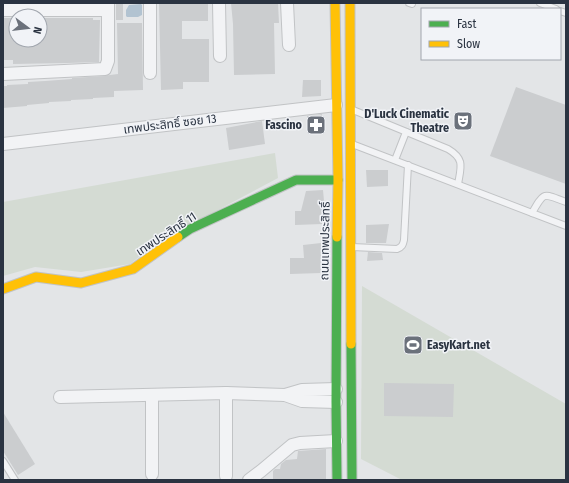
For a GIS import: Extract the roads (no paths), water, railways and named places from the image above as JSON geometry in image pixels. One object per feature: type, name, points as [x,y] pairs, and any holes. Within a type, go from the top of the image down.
[{"type":"main road","name":"ถนนเทพประสิทธิ์","points":[[335,3],[338,180],[336,389],[337,480]]},
{"type":"main road","name":"ถนนเทพประสิทธิ์","points":[[350,3],[352,480]]},
{"type":"main road","name":"เทพประสิทธิ์ 11","points":[[3,289],[36,277],[82,284],[133,269],[190,229],[296,180],[338,180]]},
{"type":"street","points":[[150,3],[150,73]]},
{"type":"street","points":[[219,3],[220,56]]},
{"type":"street","points":[[287,3],[289,45]]},
{"type":"street","points":[[3,10],[108,6],[108,60],[105,69],[3,74]]},
{"type":"street","name":"เทพประสิทธิ์ ซอย 13","points":[[3,144],[336,105]]},
{"type":"street","points":[[285,395],[302,390],[336,389]]},
{"type":"street","points":[[226,393],[226,476]]},
{"type":"street","points":[[60,397],[226,393],[285,395],[302,401],[336,402]]},
{"type":"street","points":[[152,395],[152,474]]},
{"type":"street","points":[[249,480],[292,445],[300,443],[336,441]]},
{"type":"lane","points":[[540,3],[553,8]]},
{"type":"lane","points":[[350,109],[448,149],[456,154],[460,160],[461,168],[458,184]]},
{"type":"lane","points":[[395,160],[406,132]]},
{"type":"lane","points":[[350,143],[566,226]]},
{"type":"lane","points":[[351,247],[396,249],[403,245],[408,165]]},
{"type":"lane","points":[[532,213],[543,196],[547,195],[566,202]]},
{"type":"lane","points":[[3,461],[14,480]]},
{"type":"water","points":[[141,4],[142,15],[138,17],[126,16],[126,10],[129,5]]},
{"type":"place","name":"D'Luck Cinematic Theatre","points":[[463,121]]},
{"type":"place","name":"Fascino","points":[[316,125]]},
{"type":"place","name":"EasyKart.net","points":[[413,345]]}]
